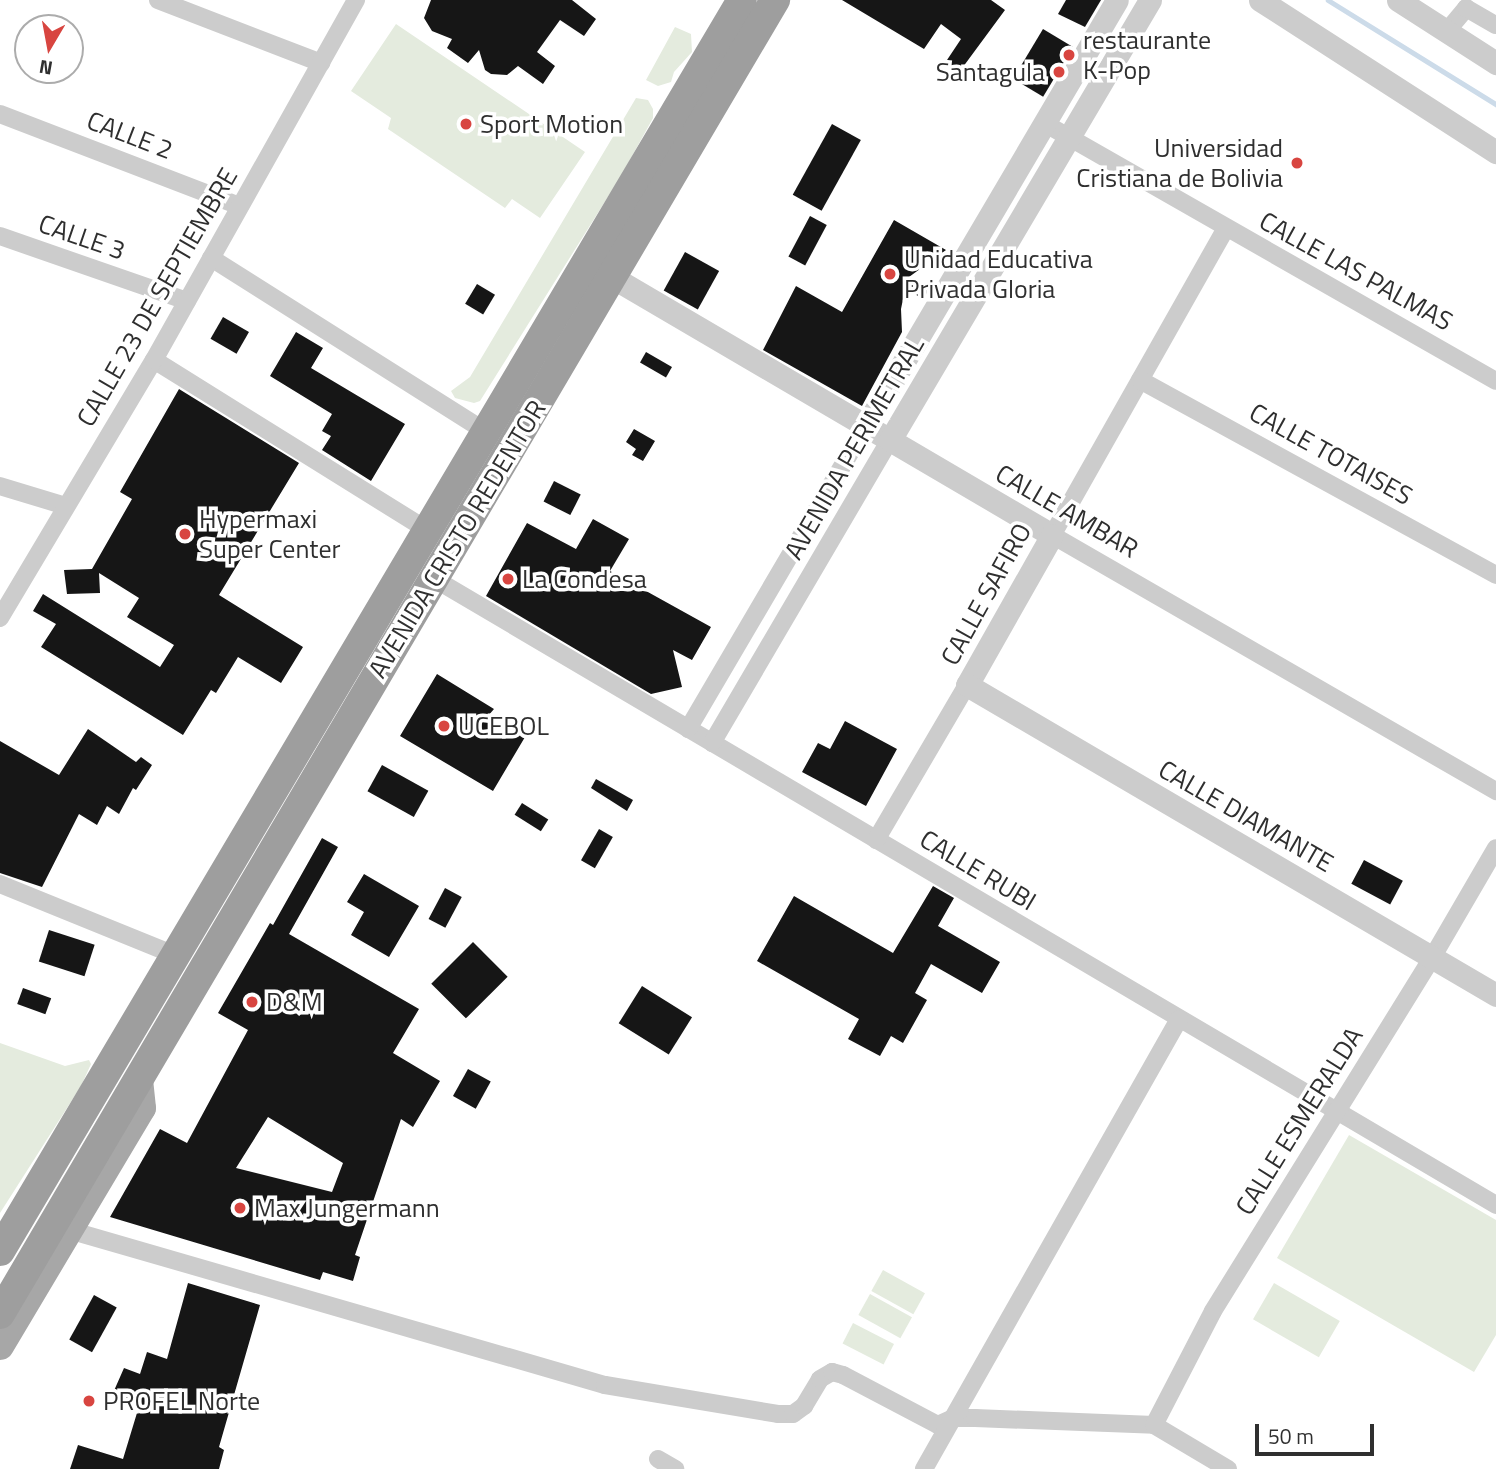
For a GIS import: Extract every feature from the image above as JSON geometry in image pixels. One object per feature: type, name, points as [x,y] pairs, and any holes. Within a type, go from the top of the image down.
[{"type":"highway","name":"AVENIDA CRISTO REDENTOR","points":[[0,1314],[612,277],[646,190],[742,0]]},
{"type":"highway","name":"AVENIDA CRISTO REDENTOR","points":[[0,1251],[485,432],[775,0]]},
{"type":"main road","name":"AVENIDA CRISTO REDENTOR","points":[[0,1227],[87,1082],[111,1063]]},
{"type":"main road","points":[[0,1346],[142,1108],[139,1078]]},
{"type":"street","points":[[158,0],[321,63]]},
{"type":"street","name":"CALLE 23 DE SEPTIEMBRE","points":[[0,618],[154,360],[356,0]]},
{"type":"street","name":"AVENIDA PERIMETRAL","points":[[688,729],[1117,0]]},
{"type":"street","name":"AVENIDA PERIMETRAL","points":[[712,743],[1150,0]]},
{"type":"street","points":[[1259,0],[1496,152]]},
{"type":"street","points":[[1398,0],[1496,63]]},
{"type":"street","points":[[1447,31],[1466,8],[1496,25]]},
{"type":"street","name":"CALLE 2","points":[[0,114],[240,206]]},
{"type":"street","name":"CALLE LAS PALMAS","points":[[1044,123],[1496,381]]},
{"type":"street","name":"CALLE SAFIRO","points":[[876,840],[1226,228]]},
{"type":"street","name":"CALLE 3","points":[[0,236],[187,301]]},
{"type":"street","points":[[211,258],[485,432]]},
{"type":"street","name":"CALLE AMBAR","points":[[612,277],[1496,791]]},
{"type":"street","points":[[154,360],[427,530]]},
{"type":"street","name":"CALLE TOTAISES","points":[[1140,380],[1496,575]]},
{"type":"street","points":[[0,486],[66,506]]},
{"type":"street","name":"CALLE RUBI","points":[[433,578],[1496,1205]]},
{"type":"street","name":"CALLE DIAMANTE","points":[[967,685],[1496,995]]},
{"type":"street","name":"CALLE ESMERALDA","points":[[1154,1424],[1213,1311],[1334,1111],[1432,958],[1496,848]]},
{"type":"street","points":[[0,884],[175,955]]},
{"type":"street","points":[[924,1469],[1179,1019]]},
{"type":"street","points":[[69,1230],[605,1385],[778,1414],[793,1414],[804,1406],[821,1379],[832,1372],[843,1375],[939,1425],[953,1418],[1154,1424],[1228,1469]]},
{"type":"street","points":[[658,1459],[675,1469]]},
{"type":"shaded area","name":"Sport Motion","points":[[396,24],[585,152],[540,218],[512,199],[505,208],[388,129],[391,118],[351,91]]},
{"type":"shaded area","points":[[675,27],[691,34],[692,52],[674,72],[671,82],[658,86],[646,80]]},
{"type":"shaded area","points":[[636,98],[648,100],[653,109],[653,118],[621,176],[480,401],[474,403],[455,398],[451,391],[470,377]]},
{"type":"shaded area","points":[[0,1043],[65,1066],[89,1060],[91,1064],[81,1086],[0,1213]]},
{"type":"shaded area","points":[[1349,1135],[1496,1220],[1496,1335],[1474,1372],[1277,1258]]},
{"type":"shaded area","points":[[883,1270],[925,1293],[913,1314],[871,1291]]},
{"type":"shaded area","points":[[1274,1283],[1340,1321],[1319,1357],[1253,1319]]},
{"type":"shaded area","points":[[870,1294],[912,1317],[900,1338],[858,1315]]},
{"type":"shaded area","points":[[853,1323],[894,1344],[884,1364],[843,1343]]},
{"type":"building","points":[[431,0],[572,0],[596,19],[584,36],[560,20],[537,52],[555,66],[543,84],[518,66],[507,75],[491,74],[485,70],[479,50],[468,63],[447,48],[452,39],[432,31],[424,18]]},
{"type":"building","points":[[842,0],[991,0],[1005,10],[960,71],[945,63],[961,39],[941,24],[924,49]]},
{"type":"building","points":[[1066,0],[1101,0],[1085,27],[1058,14]]},
{"type":"building","points":[[1043,29],[1073,47],[1043,97],[1013,79]]},
{"type":"building","points":[[832,124],[861,140],[822,211],[793,195]]},
{"type":"building","points":[[810,216],[827,225],[805,266],[788,257]]},
{"type":"building","points":[[894,220],[946,250],[909,277],[929,288],[924,299],[905,289],[901,309],[902,332],[862,406],[763,350],[796,286],[842,312]]},
{"type":"building","points":[[685,252],[719,271],[698,309],[664,290]]},
{"type":"building","points":[[477,284],[495,295],[483,315],[465,304]]},
{"type":"building","points":[[223,317],[249,332],[236,354],[210,339]]},
{"type":"building","points":[[296,332],[323,348],[311,368],[405,424],[371,481],[322,450],[331,436],[322,431],[332,414],[270,376]]},
{"type":"building","points":[[646,352],[672,367],[666,377],[640,362]]},
{"type":"building","points":[[179,389],[299,463],[219,595],[303,647],[281,683],[238,657],[216,693],[211,690],[183,735],[41,647],[56,624],[33,611],[43,594],[160,667],[174,645],[127,617],[139,598],[99,573],[100,593],[67,594],[64,570],[92,569],[132,499],[120,492]]},
{"type":"building","points":[[634,429],[655,441],[643,461],[632,455],[636,449],[626,442]]},
{"type":"building","points":[[554,481],[581,495],[570,515],[544,501]]},
{"type":"building","points":[[593,519],[629,539],[610,571],[711,627],[692,660],[673,650],[682,687],[651,694],[486,596],[527,523],[576,549]]},
{"type":"building","name":"UCEBOL","points":[[437,674],[494,709],[488,716],[525,737],[493,791],[400,736]]},
{"type":"building","points":[[845,721],[897,749],[866,806],[802,772],[818,743],[830,749]]},
{"type":"building","points":[[88,729],[136,762],[141,757],[152,765],[136,790],[133,788],[119,814],[107,806],[97,825],[79,814],[42,887],[0,873],[0,741],[59,775]]},
{"type":"building","points":[[382,765],[428,791],[414,817],[367,791]]},
{"type":"building","points":[[596,779],[633,800],[627,811],[591,788]]},
{"type":"building","points":[[522,803],[548,819],[541,831],[515,815]]},
{"type":"building","points":[[599,829],[613,837],[595,868],[581,860]]},
{"type":"building","points":[[322,838],[338,847],[289,934],[419,1009],[393,1053],[440,1081],[413,1127],[401,1119],[355,1255],[360,1257],[353,1281],[323,1272],[320,1280],[110,1217],[160,1129],[187,1143],[248,1030],[218,1013],[270,923],[273,925]],"holes":[[[268,1117],[343,1163],[332,1192],[236,1168]]]},
{"type":"building","points":[[1364,860],[1403,881],[1390,904],[1351,884]]},
{"type":"building","points":[[364,874],[419,906],[389,957],[351,935],[364,912],[347,902]]},
{"type":"building","points":[[933,886],[954,898],[938,926],[1000,962],[982,993],[931,964],[915,993],[927,1000],[903,1043],[891,1036],[880,1056],[848,1039],[859,1019],[757,961],[794,896],[893,953]]},
{"type":"building","points":[[445,888],[462,897],[445,928],[429,919]]},
{"type":"building","points":[[49,930],[95,945],[84,976],[39,961]]},
{"type":"building","points":[[473,942],[508,977],[466,1018],[431,984]]},
{"type":"building","points":[[642,986],[692,1017],[669,1055],[619,1023]]},
{"type":"building","points":[[23,988],[51,998],[45,1014],[17,1004]]},
{"type":"building","points":[[468,1069],[491,1082],[476,1109],[453,1096]]},
{"type":"building","points":[[188,1283],[260,1305],[219,1447],[224,1450],[219,1469],[70,1469],[78,1445],[123,1459],[140,1403],[113,1393],[124,1368],[140,1374],[147,1352],[167,1359]]},
{"type":"building","points":[[94,1295],[117,1308],[92,1352],[69,1340]]},
{"type":"waterway","points":[[1328,0],[1496,104]]},
{"type":"place","name":"restaurante K-Pop","points":[[1069,55]]},
{"type":"place","name":"Santagula","points":[[1059,72]]},
{"type":"place","name":"Sport Motion","points":[[466,124]]},
{"type":"place","name":"Universidad Cristiana de Bolivia","points":[[1297,163]]},
{"type":"place","name":"Unidad Educativa Privada Gloria","points":[[890,274]]},
{"type":"place","name":"Hypermaxi Super Center","points":[[185,534]]},
{"type":"place","name":"La Condesa","points":[[508,579]]},
{"type":"place","name":"UCEBOL","points":[[444,726]]},
{"type":"place","name":"D&M","points":[[252,1002]]},
{"type":"place","name":"Max Jungermann","points":[[240,1208]]},
{"type":"place","name":"PROFEL Norte","points":[[89,1401]]}]
